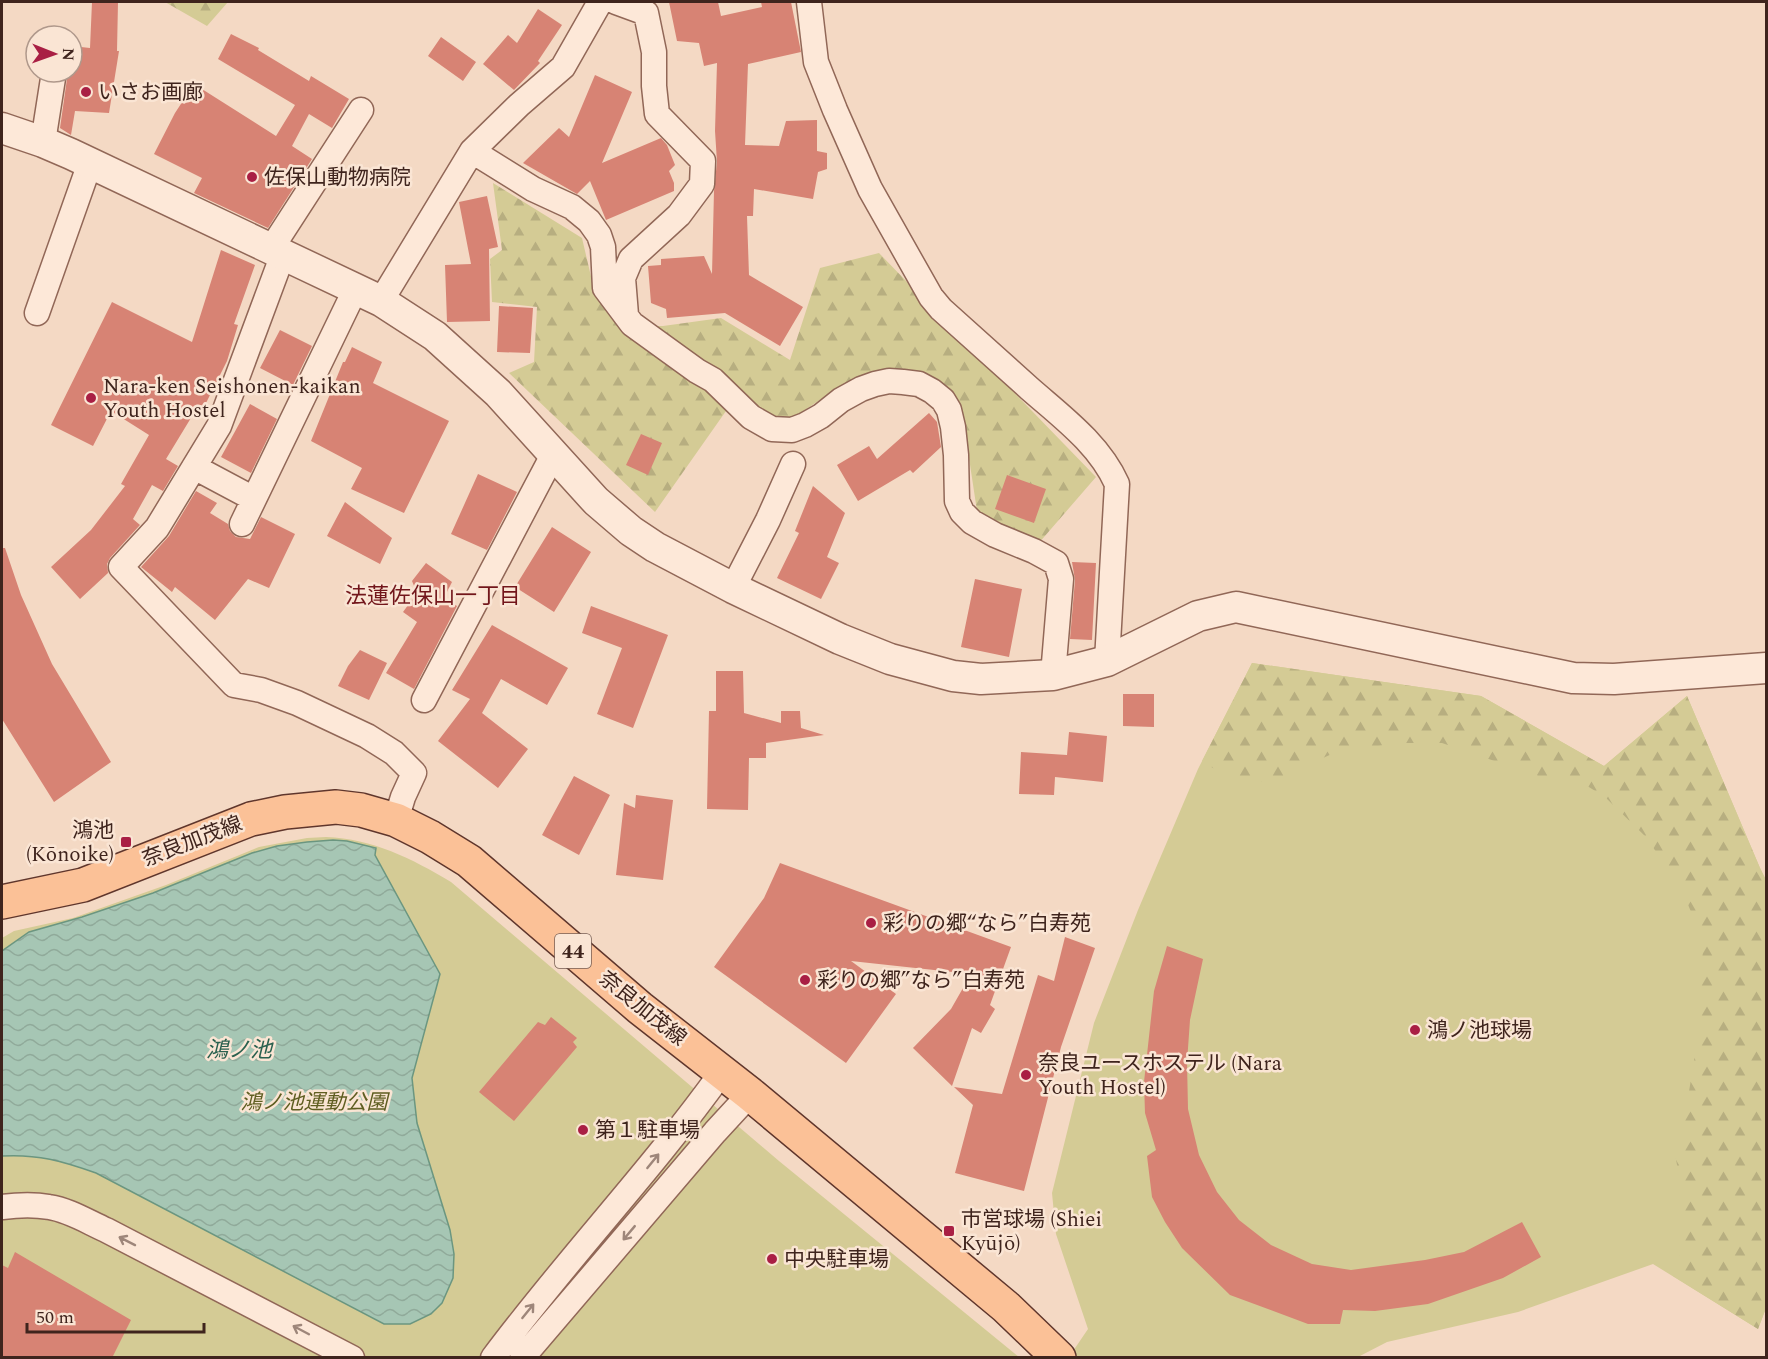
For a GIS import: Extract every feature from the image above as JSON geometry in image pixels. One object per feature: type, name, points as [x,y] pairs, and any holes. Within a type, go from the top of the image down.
[{"type":"main road","name":"奈良加茂線","points":[[2,902],[83,885],[251,819],[294,811],[336,807],[361,810],[396,820],[430,837],[469,861],[640,1008],[750,1094],[1006,1308],[1059,1358]]},
{"type":"street","points":[[242,524],[369,295],[472,151],[519,105],[563,67],[600,2]]},
{"type":"street","points":[[616,2],[646,13],[654,52],[657,114],[703,161],[702,184],[679,215],[631,259],[623,278],[626,315]]},
{"type":"street","points":[[809,2],[816,62],[835,110],[870,189],[931,297],[941,309],[1075,428],[1111,471],[1117,484],[1107,661]]},
{"type":"street","points":[[43,142],[52,84]]},
{"type":"street","points":[[361,110],[277,251],[219,426],[157,528],[121,567],[234,685],[261,690],[297,703],[367,736],[394,753],[414,773],[396,820]]},
{"type":"street","points":[[2,128],[43,142],[90,163],[369,295],[435,336],[498,393],[596,501],[631,531],[655,547],[733,588],[840,639],[922,669],[981,679],[1053,675],[1107,661],[1198,616],[1236,607],[1573,678],[1614,679],[1767,668]]},
{"type":"street","points":[[472,151],[533,189],[573,207],[589,221],[599,235],[603,247],[605,288],[632,324],[713,380],[751,417],[772,429],[792,430],[805,425],[861,389],[889,381],[919,384],[943,400],[949,410],[953,427],[957,501],[962,512],[972,522],[995,535],[1047,557],[1056,563],[1060,570],[1053,675]]},
{"type":"street","points":[[37,313],[90,163]]},
{"type":"street","points":[[424,700],[554,453]]},
{"type":"street","points":[[733,588],[768,520],[793,464]]},
{"type":"street","points":[[194,467],[254,499]]},
{"type":"street","points":[[493,1358],[525,1314],[692,1114],[722,1072]]},
{"type":"street","points":[[522,1358],[750,1094]]},
{"type":"street","points":[[2,1207],[25,1205],[51,1207],[69,1214],[137,1246],[352,1358]]},
{"type":"green space","points":[[165,2],[228,2],[207,26]]},
{"type":"green space","points":[[493,183],[582,238],[593,285],[704,384],[726,411],[655,512],[509,373],[534,362],[537,307],[492,302],[490,259],[502,250]]},
{"type":"green space","points":[[879,253],[1096,477],[1038,544],[977,511],[964,425],[911,373],[836,389],[790,420],[776,422],[649,326],[721,318],[790,360],[820,268]]},
{"type":"green space","points":[[1252,663],[1481,696],[1604,766],[1687,696],[1766,880],[1766,1308],[1758,1329],[1653,1264],[1518,1312],[1387,1342],[1358,1357],[1069,1357],[1088,1329],[1056,1234],[1052,1193],[1094,1023],[1138,910],[1198,769]]},
{"type":"green space","points":[[1252,663],[1481,696],[1604,766],[1687,696],[1766,880],[1766,1308],[1758,1329],[1673,1276],[1680,1253],[1685,1208],[1675,1154],[1685,1116],[1700,1024],[1703,941],[1682,890],[1646,837],[1605,797],[1584,784],[1550,780],[1442,743],[1397,743],[1334,753],[1272,781],[1236,783],[1202,761]]},
{"type":"green space","name":"鴻ノ池運動公園","points":[[326,837],[360,842],[391,851],[451,882],[779,1161],[1019,1357],[2,1357],[2,938],[14,931],[73,918],[166,885],[259,847],[307,838]]},
{"type":"water","name":"鴻ノ池","points":[[333,840],[376,848],[375,855],[440,974],[412,1078],[417,1123],[450,1230],[454,1254],[453,1278],[442,1303],[431,1314],[410,1324],[384,1324],[96,1173],[50,1159],[2,1156],[2,951],[29,932],[153,893],[252,853],[277,846]]},
{"type":"building","name":"いさお画廊","points":[[92,2],[118,2],[117,51],[119,51],[109,113],[75,111],[71,135],[60,128],[66,84],[84,84],[84,47],[90,48]]},
{"type":"building","points":[[669,2],[718,2],[721,16],[762,7],[761,2],[791,2],[801,52],[748,64],[745,145],[779,146],[786,121],[817,120],[817,151],[827,153],[827,169],[818,172],[813,199],[754,189],[753,216],[747,216],[749,275],[803,307],[780,346],[725,313],[667,318],[666,309],[651,303],[648,266],[661,265],[661,259],[704,256],[712,274],[717,162],[715,131],[717,63],[704,66],[699,43],[677,41]]},
{"type":"building","points":[[538,9],[562,25],[538,61],[540,63],[514,90],[483,64],[508,35],[517,43]]},
{"type":"building","points":[[231,34],[259,48],[258,50],[309,81],[311,76],[349,99],[332,128],[309,114],[292,146],[312,159],[268,228],[194,193],[202,178],[154,154],[175,113],[194,84],[276,136],[295,105],[218,59]]},
{"type":"building","points":[[441,37],[476,62],[463,81],[428,56]]},
{"type":"building","points":[[595,75],[632,92],[602,163],[661,138],[667,145],[675,165],[669,171],[674,183],[674,191],[606,220],[590,181],[577,194],[523,163],[559,128],[569,137]]},
{"type":"building","points":[[487,196],[498,247],[489,249],[490,321],[447,322],[445,265],[471,264],[459,202]]},
{"type":"building","points":[[221,250],[255,265],[234,324],[238,325],[227,361],[202,411],[197,408],[166,459],[178,466],[163,491],[152,485],[133,519],[140,525],[110,558],[107,564],[108,573],[80,599],[51,567],[91,530],[125,486],[121,484],[149,435],[111,411],[93,446],[51,425],[112,302],[192,342]]},
{"type":"building","points":[[499,306],[533,308],[530,353],[497,352]]},
{"type":"building","points":[[280,330],[312,346],[293,385],[260,368]]},
{"type":"building","points":[[352,347],[382,362],[373,383],[449,421],[404,513],[351,489],[362,468],[311,441],[343,362]]},
{"type":"building","points":[[250,404],[277,419],[251,473],[221,457]]},
{"type":"building","points":[[929,413],[937,422],[941,447],[913,473],[910,470],[858,501],[837,465],[869,446],[877,459]]},
{"type":"building","points":[[641,434],[662,443],[648,475],[626,465]]},
{"type":"building","points":[[478,474],[517,492],[487,550],[451,534]]},
{"type":"building","points":[[1007,475],[1046,489],[1034,523],[995,509]]},
{"type":"building","points":[[813,486],[845,513],[827,557],[839,563],[821,599],[777,578],[799,533],[795,531]]},
{"type":"building","points":[[196,491],[217,503],[210,513],[228,524],[230,531],[236,537],[250,539],[261,517],[295,534],[269,588],[248,579],[215,620],[175,587],[172,592],[141,567],[169,536]]},
{"type":"building","points":[[345,502],[392,538],[380,564],[327,536]]},
{"type":"building","points":[[552,527],[591,552],[554,612],[515,587]]},
{"type":"building","points":[[2,548],[5,548],[21,595],[52,664],[111,762],[54,802],[2,719]]},
{"type":"building","points":[[1072,562],[1096,563],[1092,640],[1070,639],[1075,580]]},
{"type":"building","points":[[426,563],[452,582],[444,598],[457,606],[414,689],[386,673],[417,622],[403,612],[417,593],[412,581]]},
{"type":"building","points":[[975,579],[1022,589],[1009,657],[961,647]]},
{"type":"building","points":[[591,606],[668,635],[633,728],[597,714],[622,648],[582,633]]},
{"type":"building","points":[[492,625],[568,668],[547,705],[501,679],[482,713],[528,749],[498,788],[438,741],[470,699],[452,690]]},
{"type":"building","points":[[360,650],[387,663],[369,700],[338,686],[348,666]]},
{"type":"building","points":[[716,671],[743,671],[744,713],[781,723],[781,711],[800,711],[801,728],[824,735],[766,743],[766,758],[749,758],[748,810],[707,809],[709,711],[716,711]]},
{"type":"building","points":[[1123,694],[1154,694],[1154,727],[1123,726]]},
{"type":"building","points":[[1069,732],[1107,736],[1103,782],[1055,777],[1054,795],[1019,794],[1021,752],[1067,755]]},
{"type":"building","points":[[574,776],[610,795],[579,855],[542,835]]},
{"type":"building","points":[[636,795],[673,800],[663,880],[616,875],[624,803],[635,808]]},
{"type":"building","points":[[780,863],[1011,947],[990,1005],[995,1009],[981,1033],[972,1028],[952,1086],[913,1048],[951,1009],[971,974],[851,961],[896,994],[846,1063],[714,967],[764,898]]},
{"type":"building","points":[[1065,937],[1095,948],[1061,1047],[1024,1191],[955,1173],[973,1105],[954,1087],[1002,1094],[1038,975],[1054,981]]},
{"type":"building","points":[[1167,946],[1203,959],[1190,1020],[1187,1062],[1188,1109],[1199,1155],[1217,1192],[1239,1220],[1271,1245],[1312,1264],[1351,1270],[1464,1252],[1522,1222],[1541,1257],[1503,1278],[1428,1304],[1375,1311],[1343,1310],[1340,1324],[1308,1324],[1230,1295],[1182,1248],[1152,1197],[1147,1156],[1156,1150],[1145,1113],[1144,1082],[1154,991]]},
{"type":"building","points":[[551,1017],[577,1038],[573,1042],[577,1047],[514,1121],[479,1092],[538,1022],[545,1025]]},
{"type":"building","points":[[15,1252],[131,1320],[112,1358],[2,1358],[2,1265],[8,1268]]},
{"type":"place","name":"いさお画廊","points":[[86,92]]},
{"type":"place","name":"佐保山動物病院","points":[[252,177]]},
{"type":"place","name":"Nara-ken Seishonen-kaikan Youth Hostel","points":[[91,398]]},
{"type":"place","name":"鴻池 (Kōnoike)","points":[[126,842]]},
{"type":"place","name":"彩りの郷“なら”白寿苑","points":[[871,923]]},
{"type":"place","name":"彩りの郷”なら”白寿苑","points":[[805,980]]},
{"type":"place","name":"鴻ノ池球場","points":[[1415,1030]]},
{"type":"place","name":"奈良ユースホステル (Nara Youth Hostel)","points":[[1026,1075]]},
{"type":"place","name":"第１駐車場","points":[[583,1130]]},
{"type":"place","name":"市営球場 (Shiei Kyūjō)","points":[[949,1231]]},
{"type":"place","name":"中央駐車場","points":[[772,1259]]},
{"type":"district","name":"法蓮佐保山一丁目","points":[[433,595]]}]
